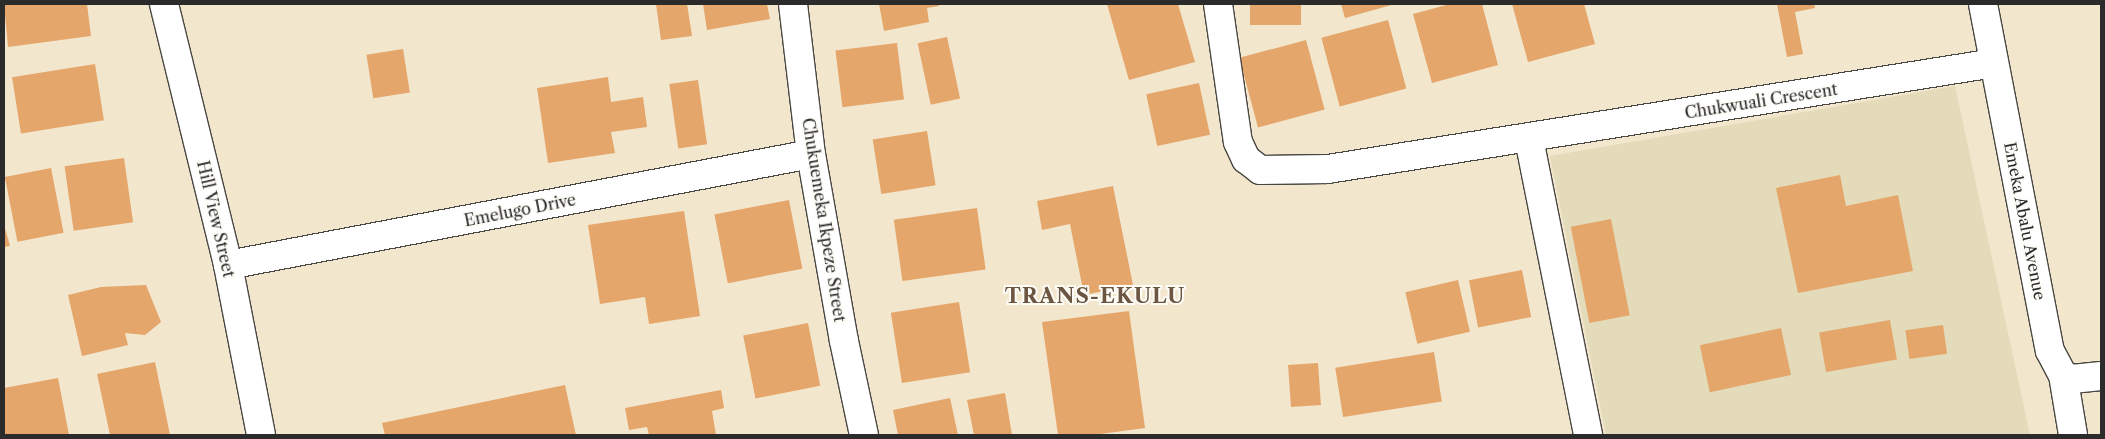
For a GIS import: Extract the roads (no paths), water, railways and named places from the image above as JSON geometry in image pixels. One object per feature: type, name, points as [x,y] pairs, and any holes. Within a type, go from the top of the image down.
[{"type":"street","name":"Hill View Street","points":[[164,4],[228,266],[261,435]]},
{"type":"street","name":"Chukuemeka Ikpeze Street","points":[[792,4],[811,154],[844,341],[864,435]]},
{"type":"street","name":"Chukwuali Crescent","points":[[1218,4],[1238,142],[1246,159],[1260,170],[1328,169],[1529,139],[1994,63]]},
{"type":"street","name":"Emeka Abalu Avenue","points":[[1983,4],[2050,351],[2063,375],[2073,435]]},
{"type":"street","points":[[1529,139],[1588,435]]},
{"type":"street","name":"Emelugo Drive","points":[[228,266],[811,154]]},
{"type":"street","points":[[2063,375],[2072,379],[2101,376]]},
{"type":"district","name":"TRANS-EKULU","points":[[1095,296]]}]
